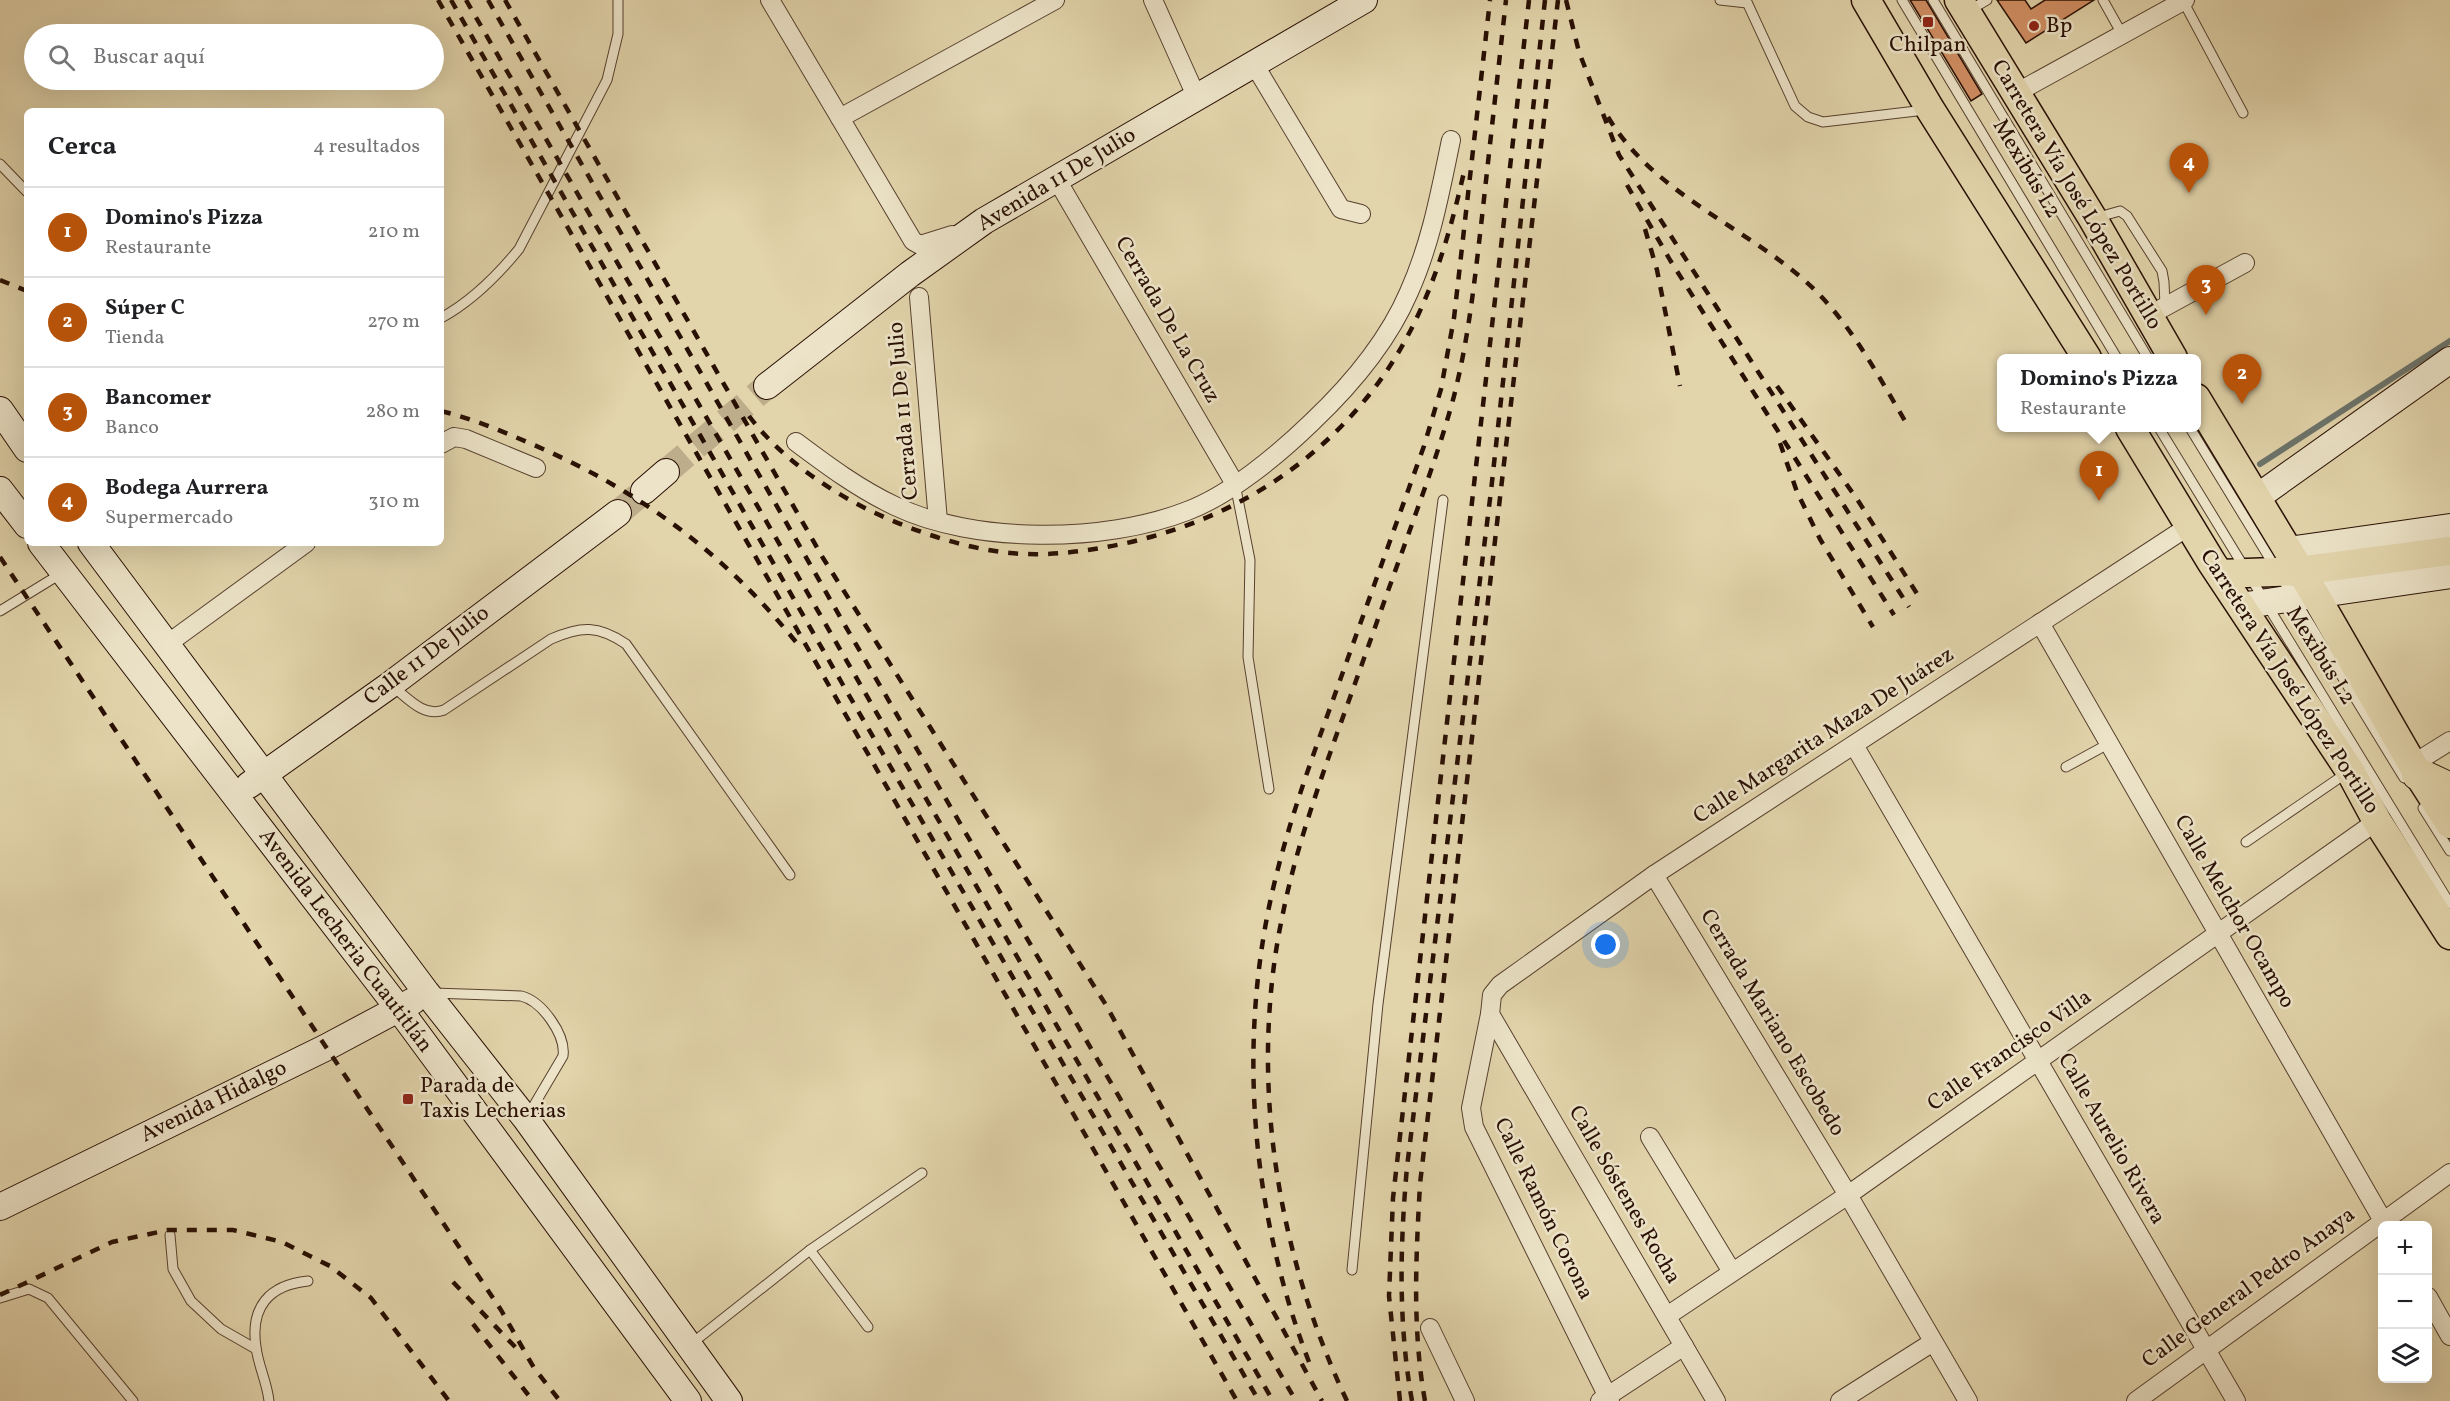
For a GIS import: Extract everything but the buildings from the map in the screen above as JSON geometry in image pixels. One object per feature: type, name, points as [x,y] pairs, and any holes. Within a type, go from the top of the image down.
[{"type":"highway","points":[[2416,783],[2450,789]]},
{"type":"main road","points":[[1866,0],[1930,109],[2084,354]]},
{"type":"main road","name":"Avenida 11 De Julio","points":[[766,386],[910,274],[984,221],[1361,1]]},
{"type":"main road","name":"Carretera Vía José López Portillo","points":[[1971,4],[2016,93],[2093,219],[2156,312],[2172,354]]},
{"type":"main road","points":[[2256,498],[2448,365]]},
{"type":"main road","points":[[2201,406],[2256,498],[2304,597],[2416,783],[2450,824]]},
{"type":"main road","points":[[0,410],[24,445]]},
{"type":"main road","name":"Carretera Vía José López Portillo","points":[[2132,432],[2189,525],[2233,574],[2252,604],[2378,821],[2450,935]]},
{"type":"main road","points":[[644,491],[666,472]]},
{"type":"main road","points":[[0,490],[24,521]]},
{"type":"main road","name":"Calle 11 De Julio","points":[[234,796],[390,685],[618,513]]},
{"type":"main road","points":[[2233,574],[2288,564],[2450,527]]},
{"type":"main road","name":"Avenida Lecheria Cuautitlán","points":[[43,546],[399,1009],[688,1401]]},
{"type":"main road","points":[[63,573],[93,546]]},
{"type":"main road","name":"Avenida Lecheria Cuautitlán","points":[[93,546],[426,992],[526,1119],[729,1401]]},
{"type":"main road","points":[[2288,564],[2450,552]]},
{"type":"main road","points":[[2252,604],[2450,575]]},
{"type":"main road","name":"Avenida Hidalgo","points":[[0,1207],[314,1053],[399,1009],[426,992]]},
{"type":"street","points":[[770,0],[914,241],[920,245],[928,244],[984,221]]},
{"type":"street","points":[[840,118],[1055,0]]},
{"type":"street","points":[[1153,0],[1197,98]]},
{"type":"street","points":[[2016,93],[2184,1]]},
{"type":"street","points":[[1254,64],[1341,209],[1361,214]]},
{"type":"street","points":[[796,442],[850,482],[897,507],[938,521],[988,532],[1036,536],[1100,531],[1142,524],[1188,511],[1235,484],[1284,449],[1332,403],[1377,347],[1409,294],[1433,229],[1451,140]]},
{"type":"street","name":"Cerrada De La Cruz","points":[[1057,180],[1235,484]]},
{"type":"street","points":[[2156,312],[2245,263]]},
{"type":"street","name":"Cerrada 11 De Julio","points":[[919,297],[938,521]]},
{"type":"street","points":[[444,442],[454,437],[466,439],[536,468]]},
{"type":"street","name":"Calle Margarita Maza De Juárez","points":[[1492,995],[1500,985],[1654,875],[2189,525]]},
{"type":"street","points":[[166,645],[302,546]]},
{"type":"street","name":"Calle Melchor Ocampo","points":[[2040,623],[2384,1221]]},
{"type":"street","points":[[2416,783],[2450,741]]},
{"type":"street","name":"Calle Aurelio Rivera","points":[[1854,745],[2236,1401]]},
{"type":"street","name":"Calle Francisco Villa","points":[[1667,1316],[1848,1195],[2378,821]]},
{"type":"street","name":"Cerrada Mariano Escobedo","points":[[1654,875],[1848,1195]]},
{"type":"street","name":"Calle Ramón Corona","points":[[1492,995],[1471,1108],[1474,1126],[1605,1399]]},
{"type":"street","name":"Calle Sóstenes Rocha","points":[[1490,1014],[1716,1401]]},
{"type":"street","points":[[1650,1137],[1732,1272]]},
{"type":"street","name":"Calle General Pedro Anaya","points":[[2388,1221],[2450,1173]]},
{"type":"street","points":[[1848,1195],[1968,1401]]},
{"type":"street","name":"Calle General Pedro Anaya","points":[[2136,1401],[2378,1228]]},
{"type":"street","points":[[2432,1305],[2450,1336]]},
{"type":"street","points":[[1430,1328],[1465,1401]]},
{"type":"street","points":[[1840,1401],[1933,1341]]},
{"type":"street","points":[[1605,1399],[1684,1346]]},
{"type":"lane","points":[[444,316],[477,293],[500,272],[519,249],[607,80],[618,34],[618,0]]},
{"type":"lane","points":[[1720,0],[1747,2],[1795,106],[1808,117],[1823,122],[1930,109]]},
{"type":"lane","name":"Mexibús L2","points":[[1902,0],[2115,354]]},
{"type":"lane","name":"Mexibús L2","points":[[1934,0],[2146,354]]},
{"type":"lane","points":[[2103,0],[2122,34]]},
{"type":"lane","points":[[2184,1],[2243,113]]},
{"type":"lane","points":[[0,165],[24,189]]},
{"type":"lane","points":[[2161,432],[2233,574]]},
{"type":"lane","points":[[2193,432],[2288,564]]},
{"type":"lane","points":[[1235,484],[1250,560],[1248,657],[1269,789]]},
{"type":"lane","points":[[1352,1270],[1378,1004],[1443,500]]},
{"type":"lane","points":[[0,611],[63,573]]},
{"type":"lane","name":"Mexibús L2","points":[[2252,604],[2450,904]]},
{"type":"lane","points":[[390,685],[426,712],[435,713],[444,710],[551,639],[570,631],[591,629],[609,633],[626,644],[790,875]]},
{"type":"lane","points":[[2066,767],[2110,743]]},
{"type":"lane","points":[[2246,842],[2350,771]]},
{"type":"lane","points":[[2416,783],[2450,851]]},
{"type":"lane","points":[[426,992],[521,996],[531,999],[540,1007],[562,1038],[563,1056],[526,1119]]},
{"type":"lane","points":[[689,1345],[810,1250],[922,1173]]},
{"type":"lane","points":[[170,1235],[173,1269],[191,1301],[221,1329],[256,1349]]},
{"type":"lane","points":[[810,1250],[868,1327]]},
{"type":"lane","points":[[269,1401],[266,1381],[256,1349],[255,1326],[262,1305],[274,1291],[290,1283],[308,1281]]},
{"type":"lane","points":[[0,1298],[29,1289],[48,1298],[133,1401]]},
{"type":"waterway","points":[[2260,464],[2450,341]]},
{"type":"tunnel","points":[[666,472],[767,386]]},
{"type":"tunnel","points":[[618,513],[644,491]]},
{"type":"railway","points":[[438,0],[1237,1401]]},
{"type":"railway","points":[[451,0],[843,685],[1259,1401]]},
{"type":"railway","points":[[466,0],[1273,1401]]},
{"type":"railway","points":[[488,0],[843,622],[1296,1401]]},
{"type":"railway","points":[[505,0],[823,558],[1106,1005],[1322,1401]]},
{"type":"railway","points":[[1309,1362],[1290,1308],[1275,1252],[1264,1195],[1257,1138],[1254,1080],[1254,1022],[1260,964],[1275,880],[1298,801],[1424,446],[1441,389],[1454,318],[1490,0]]},
{"type":"railway","points":[[1347,1401],[1322,1344],[1302,1284],[1286,1224],[1275,1162],[1269,1099],[1268,1037],[1273,975],[1283,913],[1306,825],[1432,469],[1454,396],[1464,352],[1474,284],[1506,0]]},
{"type":"railway","points":[[1400,1401],[1389,1296],[1393,1198],[1529,0]]},
{"type":"railway","points":[[1412,1401],[1402,1313],[1403,1226],[1407,1167],[1491,491],[1545,0]]},
{"type":"railway","points":[[1425,1401],[1417,1320],[1416,1266],[1420,1184],[1558,0]]},
{"type":"railway","points":[[1566,0],[1579,52],[1619,155],[1909,607]]},
{"type":"railway","points":[[1608,117],[1648,166],[1698,206],[1778,259],[1819,295],[1861,348],[1908,426]]},
{"type":"railway","points":[[749,416],[790,459],[822,483],[873,512],[957,543],[992,551],[1056,554],[1140,540],[1178,528],[1249,497],[1282,476],[1313,452],[1369,395],[1403,344],[1429,289],[1449,231],[1464,172]]},
{"type":"railway","points":[[1627,185],[1670,260],[1894,615]]},
{"type":"railway","points":[[1645,229],[1657,270],[1680,386]]},
{"type":"railway","points":[[0,280],[24,290]]},
{"type":"railway","points":[[1777,386],[1857,499],[1921,600]]},
{"type":"railway","points":[[444,412],[495,429],[568,460],[642,503],[710,553],[771,613],[800,647]]},
{"type":"railway","points":[[1780,443],[1797,492],[1820,539],[1873,627]]},
{"type":"railway","points":[[0,557],[501,1310],[534,1368],[560,1401]]},
{"type":"railway","points":[[0,1295],[112,1242],[168,1230],[233,1230],[282,1242],[330,1266],[371,1298],[449,1401]]},
{"type":"railway","points":[[453,1282],[518,1350]]},
{"type":"railway","points":[[473,1324],[533,1401]]},
{"type":"place","name":"Chilpan","points":[[1928,22]]},
{"type":"place","name":"Bp","points":[[2034,26]]},
{"type":"place","name":"Bodega Aurrera","points":[[2189,193]]},
{"type":"place","name":"Bancomer","points":[[2206,315]]},
{"type":"place","name":"Súper C","points":[[2242,404]]},
{"type":"place","name":"Domino's Pizza","points":[[2099,501]]},
{"type":"place","name":"Parada de Taxis Lecherias","points":[[408,1099]]}]
